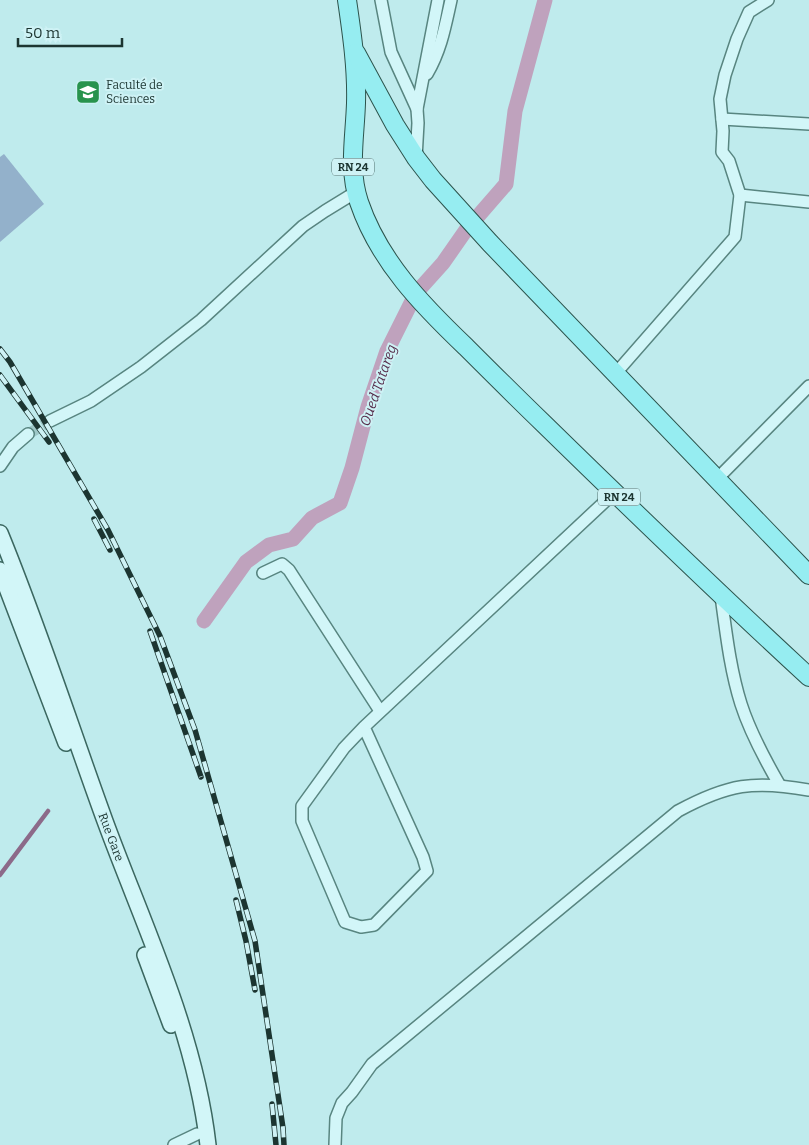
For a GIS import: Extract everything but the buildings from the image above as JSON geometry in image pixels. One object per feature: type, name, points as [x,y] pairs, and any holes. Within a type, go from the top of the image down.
[{"type":"main road","name":"RN 24","points":[[347,0],[354,50],[356,102],[352,158],[356,192],[372,233],[398,275],[432,314],[721,596],[809,677]]},
{"type":"main road","name":"RN 24","points":[[354,50],[388,113],[416,158],[433,180],[490,243],[809,575]]},
{"type":"main road","name":"Rue Gare","points":[[1,537],[42,642],[105,822],[171,992],[199,1088],[208,1145]]},
{"type":"main road","name":"Rue Gare","points":[[0,570],[161,995],[178,1046],[198,1139]]},
{"type":"street","points":[[381,0],[391,52],[417,109]]},
{"type":"street","points":[[416,158],[417,109],[438,0]]},
{"type":"street","points":[[423,79],[436,59],[442,41],[450,0]]},
{"type":"street","points":[[616,373],[735,237],[740,195],[729,161],[722,152],[723,131],[720,99],[725,75],[737,39],[749,12],[768,0]]},
{"type":"street","points":[[722,119],[809,124]]},
{"type":"street","points":[[50,421],[91,400],[141,367],[201,320],[303,226],[356,192]]},
{"type":"street","points":[[740,195],[809,202]]},
{"type":"street","points":[[717,479],[809,386]]},
{"type":"street","points":[[0,466],[13,447],[28,434]]},
{"type":"street","points":[[364,727],[427,871],[374,925],[361,927],[345,922],[302,821],[302,806],[344,748],[364,727],[614,492]]},
{"type":"street","points":[[262,573],[282,564],[289,570],[380,711]]},
{"type":"street","points":[[721,596],[740,702],[757,746],[779,784]]},
{"type":"street","points":[[335,1145],[336,1118],[342,1103],[372,1064],[678,811],[705,796],[730,788],[755,784],[779,784],[809,790]]},
{"type":"street","points":[[174,1145],[198,1139]]},
{"type":"shaded area","points":[[4,154],[44,204],[0,242],[0,157]]},
{"type":"waterway","name":"Oued Tatareg","points":[[204,621],[246,562],[269,545],[293,539],[312,518],[340,503],[352,468],[368,407],[387,351],[416,293],[443,263],[466,230],[506,184],[515,111],[545,0]]},
{"type":"waterway","name":"Oued Tatareg","points":[[0,875],[48,811]]},
{"type":"tunnel","points":[[28,434],[50,421]]},
{"type":"railway","points":[[0,349],[10,362],[108,530],[160,636],[195,730],[255,941],[284,1145]]},
{"type":"railway","points":[[0,375],[49,442]]},
{"type":"railway","points":[[94,519],[110,550]]},
{"type":"railway","points":[[150,631],[201,777]]},
{"type":"railway","points":[[236,900],[255,990]]},
{"type":"railway","points":[[272,1104],[276,1145]]},
{"type":"place","name":"Faculté de Sciences","points":[[88,92]]}]
